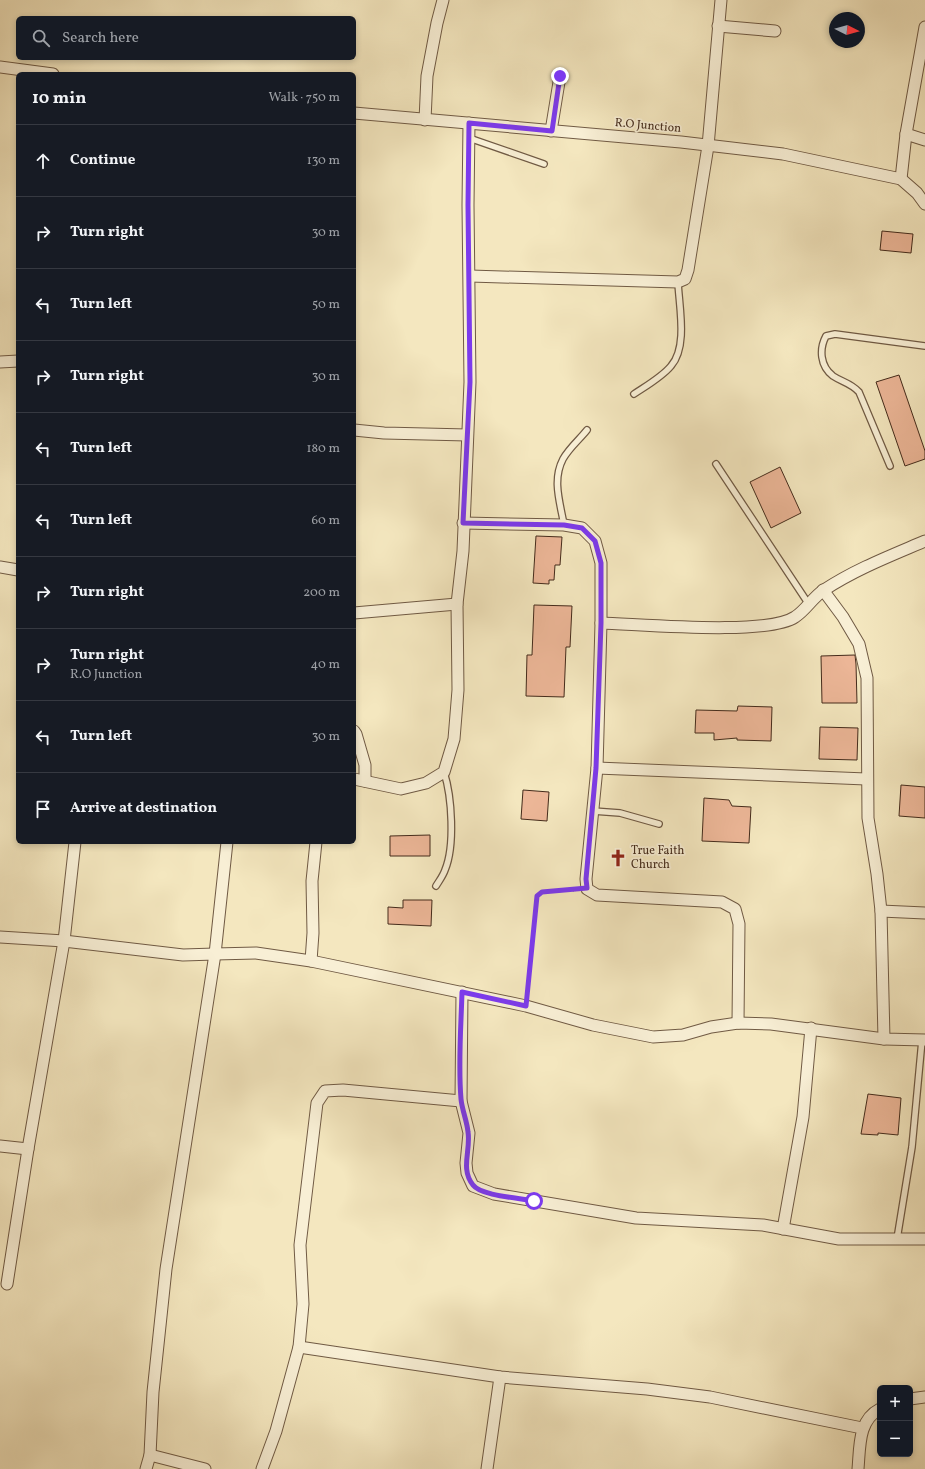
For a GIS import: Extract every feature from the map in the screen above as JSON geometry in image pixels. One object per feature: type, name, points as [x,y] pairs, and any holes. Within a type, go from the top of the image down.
[{"type":"street","points":[[425,120],[427,76],[437,22],[443,0]]},
{"type":"street","points":[[470,276],[678,282],[685,279],[688,270],[708,146],[721,0]]},
{"type":"street","points":[[718,26],[775,31]]},
{"type":"street","points":[[901,179],[906,134],[925,26]]},
{"type":"street","points":[[0,67],[38,72]]},
{"type":"street","points":[[552,131],[560,76]]},
{"type":"street","name":"R.O Junction","points":[[356,114],[469,123],[783,154],[901,179],[917,193],[925,204]]},
{"type":"street","points":[[356,734],[365,764],[359,780],[401,789],[426,783],[444,772],[454,739],[458,690],[457,604],[463,550],[470,382],[468,205],[469,123]]},
{"type":"street","points":[[906,134],[925,140]]},
{"type":"street","points":[[0,362],[16,361]]},
{"type":"street","points":[[356,430],[384,433],[467,435]]},
{"type":"street","points":[[463,523],[564,525],[582,528],[595,541],[601,563],[601,623],[596,768],[586,879],[587,888],[597,895],[722,902],[735,909],[739,924],[738,1023]]},
{"type":"street","points":[[601,623],[752,627],[774,624],[795,617],[823,590],[870,563],[921,542],[925,553]]},
{"type":"street","points":[[0,567],[16,570]]},
{"type":"street","points":[[823,590],[843,617],[859,644],[867,678],[866,779],[868,818],[878,874],[881,911],[884,1039]]},
{"type":"street","points":[[356,613],[457,604]]},
{"type":"street","points":[[596,768],[866,779]]},
{"type":"street","points":[[7,1284],[28,1149],[64,940],[75,844]]},
{"type":"street","points":[[146,1469],[150,1456],[153,1392],[166,1269],[215,954],[227,844]]},
{"type":"street","points":[[311,961],[314,933],[312,880],[316,844]]},
{"type":"street","points":[[881,911],[925,913]]},
{"type":"street","points":[[0,937],[64,940],[183,955],[256,953],[311,961],[526,1006],[593,1025],[654,1037],[683,1036],[711,1027],[738,1023],[771,1024],[811,1028],[884,1039],[924,1040]]},
{"type":"street","points":[[462,992],[461,1101],[469,1132],[466,1163],[467,1173],[473,1186],[486,1192],[636,1218],[763,1225],[839,1239],[925,1239]]},
{"type":"street","points":[[783,1229],[803,1117],[811,1028]]},
{"type":"street","points":[[262,1469],[276,1431],[299,1347],[303,1304],[300,1244],[317,1103],[325,1091],[343,1090],[461,1101]]},
{"type":"street","points":[[0,1146],[28,1149]]},
{"type":"street","points":[[299,1347],[500,1377],[647,1389],[710,1397],[862,1428]]},
{"type":"street","points":[[487,1469],[500,1377]]},
{"type":"street","points":[[913,1399],[925,1397]]},
{"type":"street","points":[[858,1469],[862,1428],[877,1410]]},
{"type":"street","points":[[150,1456],[205,1469]]},
{"type":"lane","points":[[469,138],[544,164]]},
{"type":"lane","points":[[634,394],[670,367],[678,356],[681,345],[678,282]]},
{"type":"lane","points":[[890,466],[859,392],[853,385],[832,375],[822,360],[821,345],[826,336],[835,334],[925,346]]},
{"type":"lane","points":[[564,525],[556,483],[559,470],[564,458],[587,430]]},
{"type":"lane","points":[[716,464],[808,603]]},
{"type":"lane","points":[[436,886],[445,871],[449,859],[451,808],[449,787],[444,772]]},
{"type":"lane","points":[[593,810],[620,813],[659,824]]},
{"type":"lane","points":[[897,1239],[912,1147],[924,1040]]},
{"type":"path","points":[[526,1006],[537,896],[542,892],[587,888]]},
{"type":"building","points":[[882,231],[913,234],[911,253],[880,250]]},
{"type":"building","points":[[899,375],[925,451],[925,459],[905,466],[876,382]]},
{"type":"building","points":[[780,467],[801,513],[771,528],[750,482]]},
{"type":"building","points":[[536,536],[562,537],[560,565],[555,565],[554,580],[549,580],[549,584],[533,583]]},
{"type":"building","points":[[534,605],[572,606],[570,647],[566,647],[564,697],[526,696],[527,655],[532,655]]},
{"type":"building","points":[[855,655],[857,703],[822,703],[821,656]]},
{"type":"building","points":[[738,706],[772,707],[771,741],[737,740],[737,738],[714,740],[714,733],[695,733],[696,710],[737,711]]},
{"type":"building","points":[[820,727],[858,728],[857,760],[819,759]]},
{"type":"building","points":[[901,785],[925,787],[925,818],[899,816]]},
{"type":"building","points":[[523,790],[549,792],[547,821],[521,819]]},
{"type":"building","points":[[704,798],[729,800],[732,806],[751,807],[749,843],[702,841]]},
{"type":"building","points":[[430,835],[430,856],[390,856],[390,836]]},
{"type":"building","points":[[403,900],[432,900],[431,926],[388,924],[388,907],[403,908]]},
{"type":"building","points":[[868,1094],[901,1098],[898,1135],[878,1133],[878,1135],[861,1134]]},
{"type":"place","name":"True Faith Church","points":[[618,858]]},
{"type":"route","points":[[534,1201],[486,1192],[473,1186],[467,1173],[466,1163],[469,1132],[461,1101],[460,1066],[462,992],[526,1006],[537,896],[542,892],[587,888],[586,879],[596,768],[601,623],[601,563],[595,541],[582,528],[564,525],[463,523],[470,382],[468,205],[469,123],[552,131],[560,76]]}]
